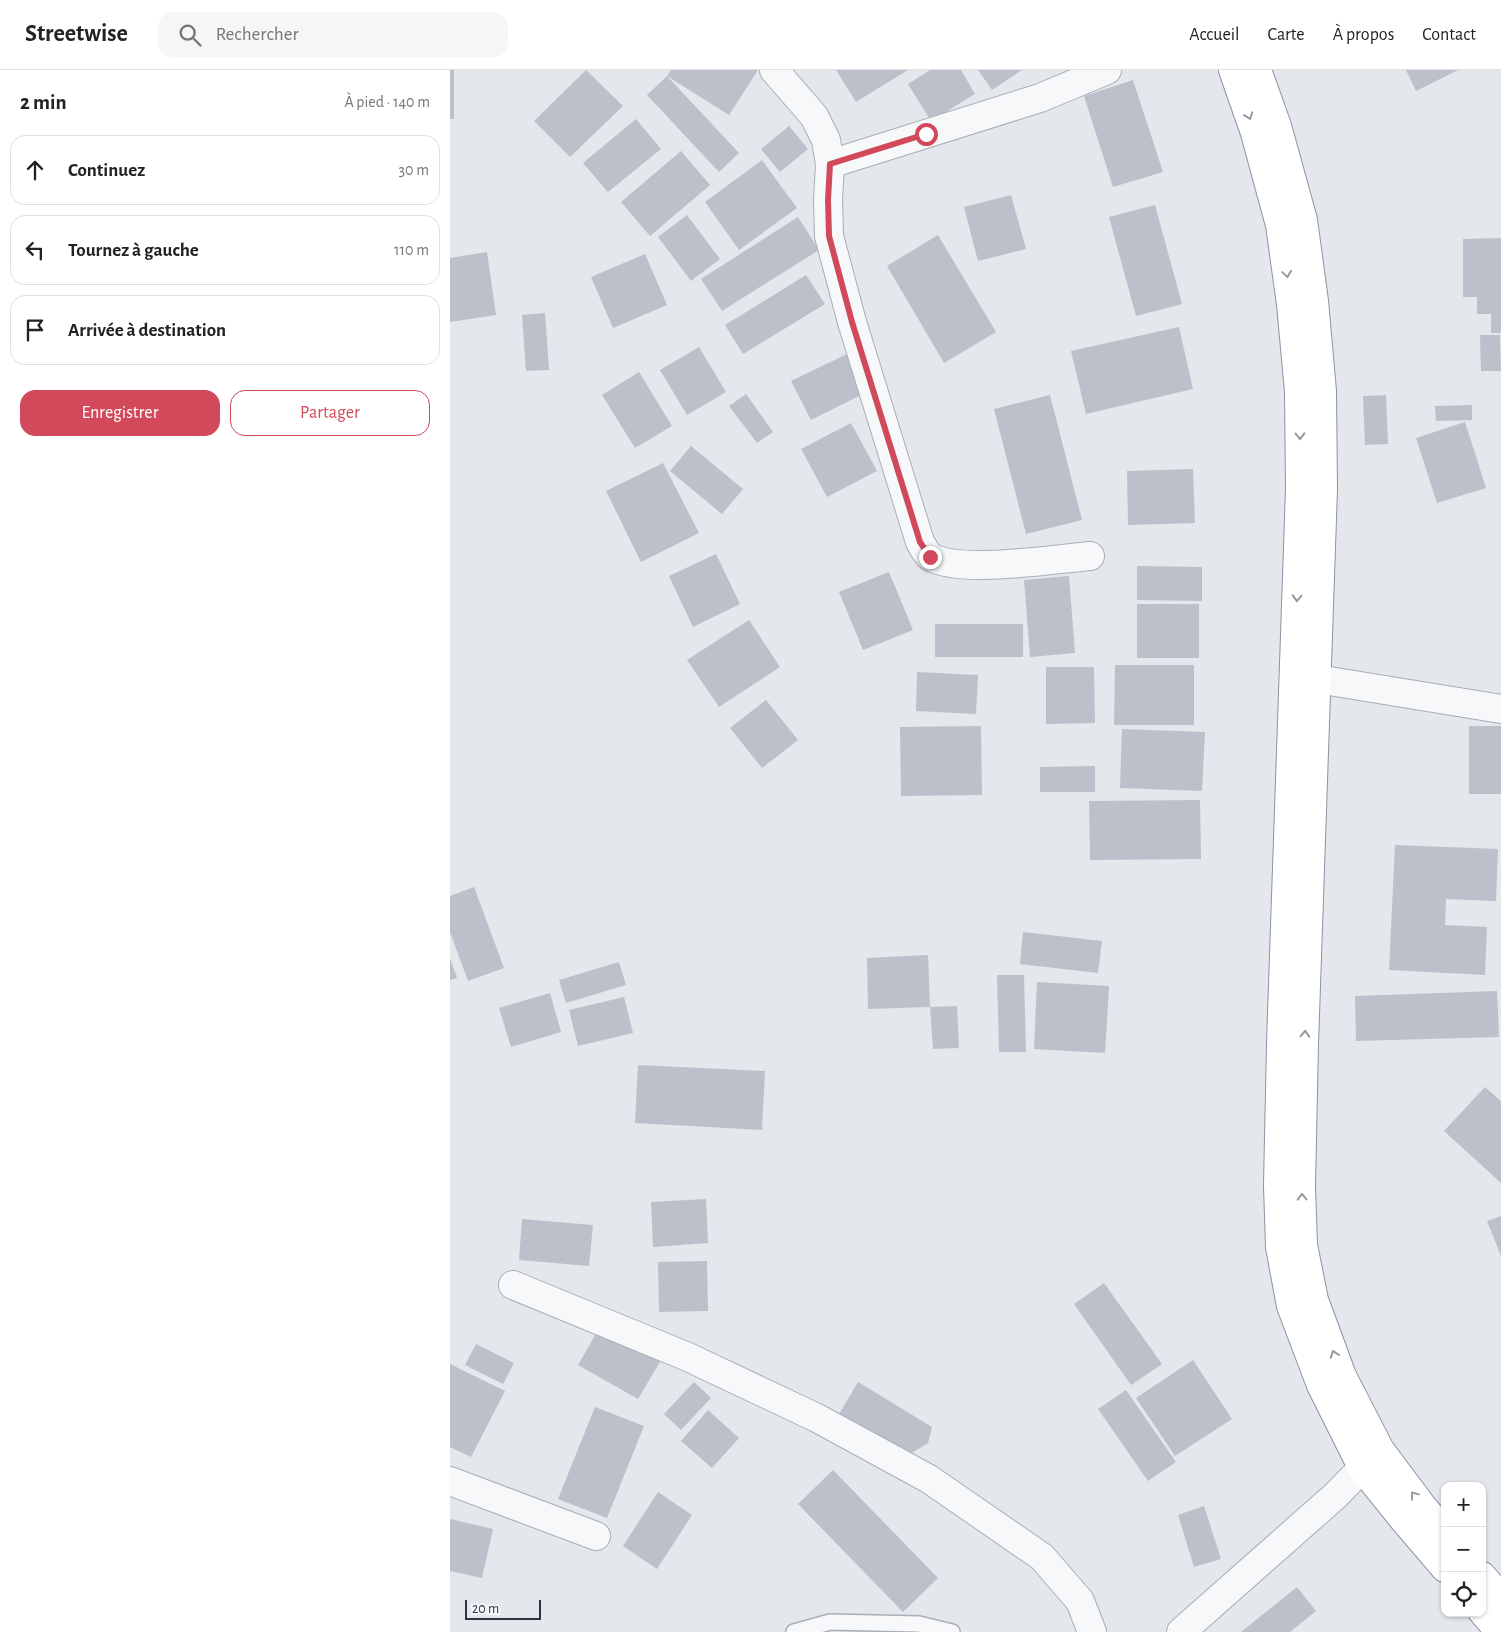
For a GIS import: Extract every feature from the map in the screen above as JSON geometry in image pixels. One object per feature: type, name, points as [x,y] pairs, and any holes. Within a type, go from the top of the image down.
[{"type":"highway","points":[[1233,70],[1255,133],[1280,225],[1291,304],[1299,392],[1298,897],[1303,1245],[1314,1300],[1371,1460],[1404,1520],[1441,1563]]},
{"type":"highway","points":[[1257,70],[1278,126],[1303,220],[1314,301],[1322,391],[1323,489],[1317,679],[1298,897]]},
{"type":"highway","points":[[1371,1460],[1422,1506],[1441,1527]]},
{"type":"highway","points":[[1486,1581],[1501,1598]]},
{"type":"highway","points":[[1486,1616],[1500,1632]]},
{"type":"street","points":[[774,70],[814,116],[826,140],[830,164],[829,236],[852,322],[920,542],[930,557],[953,564],[994,564],[1090,556]]},
{"type":"street","points":[[830,164],[1040,98],[1107,70]]},
{"type":"street","points":[[1317,679],[1501,709]]},
{"type":"street","points":[[513,1285],[688,1357],[817,1418],[929,1479],[1042,1557],[1080,1601],[1092,1632]]},
{"type":"street","points":[[1181,1632],[1371,1460]]},
{"type":"street","points":[[450,1481],[596,1536]]},
{"type":"lane","points":[[794,1632],[830,1622],[918,1624],[952,1632]]},
{"type":"building","points":[[450,70],[454,70],[454,119],[450,119]]},
{"type":"building","points":[[586,70],[623,106],[570,157],[534,121]]},
{"type":"building","points":[[671,70],[758,70],[729,115],[667,76]]},
{"type":"building","points":[[836,70],[908,70],[856,102]]},
{"type":"building","points":[[930,70],[961,70],[975,94],[931,121],[908,84]]},
{"type":"building","points":[[978,70],[1022,70],[992,90]]},
{"type":"building","points":[[1406,70],[1458,70],[1416,91]]},
{"type":"building","points":[[667,76],[739,153],[719,172],[647,95]]},
{"type":"building","points":[[1133,80],[1163,172],[1113,187],[1084,96]]},
{"type":"building","points":[[636,119],[661,149],[608,192],[583,163]]},
{"type":"building","points":[[789,126],[808,149],[780,172],[761,149]]},
{"type":"building","points":[[681,151],[710,185],[650,236],[621,202]]},
{"type":"building","points":[[762,160],[797,208],[739,250],[705,202]]},
{"type":"building","points":[[1011,195],[1026,249],[978,261],[964,207]]},
{"type":"building","points":[[1155,205],[1182,304],[1136,316],[1109,217]]},
{"type":"building","points":[[687,215],[720,259],[691,281],[658,237]]},
{"type":"building","points":[[798,217],[819,250],[722,311],[701,279]]},
{"type":"building","points":[[938,235],[996,332],[944,363],[887,266]]},
{"type":"building","points":[[1501,238],[1501,333],[1491,333],[1491,314],[1477,314],[1477,297],[1463,297],[1463,239]]},
{"type":"building","points":[[487,252],[496,315],[450,322],[450,258]]},
{"type":"building","points":[[645,254],[667,305],[613,328],[591,277]]},
{"type":"building","points":[[806,275],[825,304],[743,354],[725,325]]},
{"type":"building","points":[[545,313],[549,370],[526,371],[522,315]]},
{"type":"building","points":[[1179,327],[1193,389],[1086,414],[1071,351]]},
{"type":"building","points":[[1480,335],[1500,335],[1501,371],[1481,371]]},
{"type":"building","points":[[699,347],[726,392],[687,415],[660,370]]},
{"type":"building","points":[[849,353],[869,391],[811,420],[791,381]]},
{"type":"building","points":[[639,372],[672,426],[635,448],[602,395]]},
{"type":"building","points":[[746,394],[773,432],[757,443],[729,406]]},
{"type":"building","points":[[1050,395],[1082,520],[1026,534],[994,409]]},
{"type":"building","points":[[1386,395],[1388,444],[1365,445],[1363,396]]},
{"type":"building","points":[[1472,405],[1472,420],[1436,421],[1435,406]]},
{"type":"building","points":[[1465,422],[1486,488],[1437,503],[1416,438]]},
{"type":"building","points":[[851,423],[877,471],[827,497],[801,449]]},
{"type":"building","points":[[691,446],[743,489],[722,514],[670,471]]},
{"type":"building","points":[[663,463],[699,533],[641,562],[606,491]]},
{"type":"building","points":[[1193,469],[1195,523],[1128,525],[1127,471]]},
{"type":"building","points":[[716,554],[740,604],[693,627],[669,576]]},
{"type":"building","points":[[1137,566],[1202,567],[1202,601],[1137,600]]},
{"type":"building","points":[[889,572],[913,630],[863,650],[839,592]]},
{"type":"building","points":[[1069,576],[1075,653],[1030,657],[1024,580]]},
{"type":"building","points":[[1137,604],[1199,604],[1199,658],[1137,658]]},
{"type":"building","points":[[749,620],[780,667],[719,707],[687,660]]},
{"type":"building","points":[[935,624],[1023,624],[1023,657],[935,657]]},
{"type":"building","points":[[1115,665],[1194,665],[1194,725],[1114,725]]},
{"type":"building","points":[[1046,667],[1094,667],[1095,723],[1046,724]]},
{"type":"building","points":[[917,672],[978,675],[976,714],[916,711]]},
{"type":"building","points":[[766,700],[798,740],[762,768],[730,728]]},
{"type":"building","points":[[981,726],[982,795],[901,796],[900,727]]},
{"type":"building","points":[[1469,726],[1501,726],[1501,794],[1469,794]]},
{"type":"building","points":[[1122,729],[1205,732],[1202,791],[1120,788]]},
{"type":"building","points":[[1095,766],[1095,792],[1040,792],[1040,767]]},
{"type":"building","points":[[1200,800],[1201,859],[1090,860],[1089,801]]},
{"type":"building","points":[[1395,845],[1498,849],[1496,901],[1446,899],[1445,925],[1487,927],[1485,975],[1389,970]]},
{"type":"building","points":[[474,887],[504,968],[468,981],[450,932],[450,896]]},
{"type":"building","points":[[1023,932],[1102,941],[1098,973],[1020,964]]},
{"type":"building","points":[[928,955],[930,1007],[868,1009],[867,958]]},
{"type":"building","points":[[450,958],[457,978],[450,980]]},
{"type":"building","points":[[619,962],[626,985],[566,1003],[559,980]]},
{"type":"building","points":[[997,975],[1024,975],[1026,1052],[999,1052]]},
{"type":"building","points":[[1037,982],[1109,986],[1105,1053],[1034,1049]]},
{"type":"building","points":[[1497,991],[1499,1037],[1356,1041],[1355,996]]},
{"type":"building","points":[[550,993],[561,1032],[511,1047],[499,1008]]},
{"type":"building","points":[[624,997],[633,1033],[578,1046],[569,1010]]},
{"type":"building","points":[[957,1006],[959,1048],[933,1049],[930,1007]]},
{"type":"building","points":[[638,1065],[765,1071],[762,1130],[635,1123]]},
{"type":"building","points":[[1485,1087],[1501,1101],[1501,1183],[1444,1131]]},
{"type":"building","points":[[706,1199],[708,1243],[653,1247],[651,1202]]},
{"type":"building","points":[[1501,1216],[1501,1256],[1487,1221]]},
{"type":"building","points":[[522,1219],[593,1225],[589,1266],[519,1260]]},
{"type":"building","points":[[707,1261],[708,1311],[659,1312],[658,1262]]},
{"type":"building","points":[[1104,1283],[1162,1364],[1131,1385],[1074,1304]]},
{"type":"building","points":[[601,1325],[661,1360],[638,1399],[578,1365]]},
{"type":"building","points":[[476,1344],[514,1363],[503,1384],[465,1365]]},
{"type":"building","points":[[1193,1360],[1232,1419],[1175,1456],[1136,1398]]},
{"type":"building","points":[[450,1364],[505,1391],[471,1457],[450,1447]]},
{"type":"building","points":[[694,1382],[711,1398],[681,1430],[664,1414]]},
{"type":"building","points":[[858,1382],[932,1427],[928,1443],[905,1457],[838,1416]]},
{"type":"building","points":[[1126,1390],[1176,1462],[1148,1481],[1098,1409]]},
{"type":"building","points":[[595,1407],[644,1426],[607,1518],[558,1499]]},
{"type":"building","points":[[708,1410],[739,1438],[712,1468],[681,1441]]},
{"type":"building","points":[[833,1470],[938,1578],[903,1612],[798,1504]]},
{"type":"building","points":[[658,1492],[692,1515],[657,1569],[623,1546]]},
{"type":"building","points":[[1204,1506],[1221,1559],[1194,1567],[1178,1515]]},
{"type":"building","points":[[450,1519],[493,1529],[482,1578],[450,1571]]},
{"type":"building","points":[[1297,1587],[1316,1611],[1290,1632],[1241,1632]]},
{"type":"route","points":[[926,134],[830,164],[828,200],[829,236],[852,322],[920,542],[930,557]]}]
